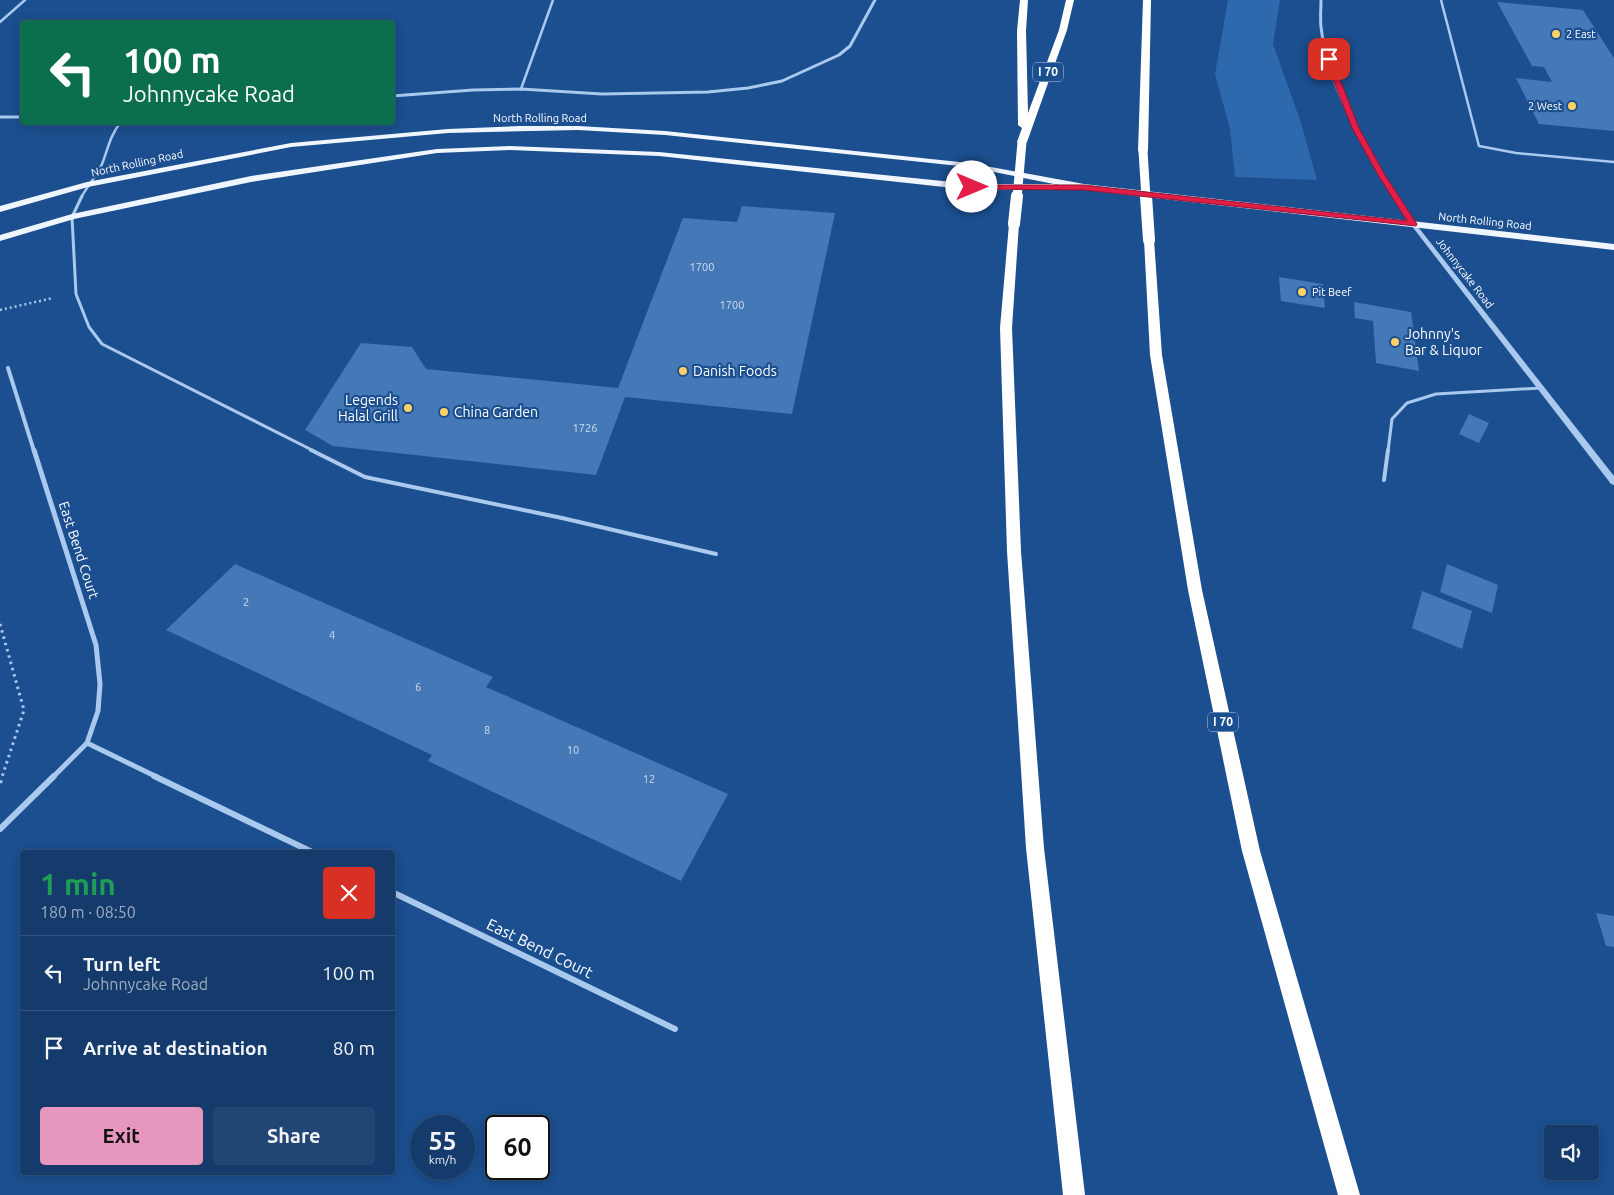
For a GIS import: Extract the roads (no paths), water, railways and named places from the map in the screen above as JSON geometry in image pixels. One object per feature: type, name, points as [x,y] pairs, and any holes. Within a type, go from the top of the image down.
[{"type":"highway","points":[[1022,142],[1024,105],[1020,26],[1024,0]]},
{"type":"highway","name":"I 70","points":[[1070,0],[1064,30],[1022,142],[1006,328],[1014,551],[1035,848],[1074,1195]]},
{"type":"highway","name":"I 70","points":[[1148,2],[1143,151],[1156,355],[1197,600],[1251,851],[1349,1195]]},
{"type":"main road","name":"North Rolling Road","points":[[0,209],[87,185],[291,145],[390,135],[519,128],[578,128],[665,133],[969,165],[1084,188],[1614,247]]},
{"type":"main road","name":"North Rolling Road","points":[[0,238],[72,217],[271,176],[437,152],[510,148],[659,154],[972,187],[1084,188]]},
{"type":"street","points":[[395,96],[434,92],[521,89],[602,94],[708,92],[748,88],[782,81],[839,56],[850,46],[875,0]]},
{"type":"street","name":"Johnnycake Road","points":[[1321,0],[1319,10],[1323,41],[1334,77],[1352,120],[1381,175],[1413,224],[1614,482]]},
{"type":"street","points":[[0,117],[20,117]]},
{"type":"street","name":"East Bend Court","points":[[0,828],[87,743],[98,711],[100,684],[96,645],[8,368]]},
{"type":"street","points":[[87,743],[308,850]]},
{"type":"street","name":"East Bend Court","points":[[395,893],[675,1029]]},
{"type":"lane","points":[[0,22],[25,0]]},
{"type":"lane","points":[[521,89],[553,0]]},
{"type":"lane","points":[[1441,0],[1479,146],[1516,153],[1614,162]]},
{"type":"lane","points":[[119,125],[112,134],[101,166],[87,185],[72,217],[76,294],[89,326],[102,344],[366,477],[562,518],[716,554]]},
{"type":"lane","points":[[1384,480],[1392,419],[1407,402],[1436,394],[1541,388]]},
{"type":"place","name":"2 East","points":[[1556,34]]},
{"type":"place","name":"2 West","points":[[1572,106]]},
{"type":"place","name":"Pit Beef","points":[[1302,292]]},
{"type":"place","name":"Johnny's Bar & Liquor","points":[[1395,342]]},
{"type":"place","name":"Danish Foods","points":[[683,371]]},
{"type":"place","name":"Legends Halal Grill","points":[[408,408]]},
{"type":"place","name":"China Garden","points":[[444,412]]}]
